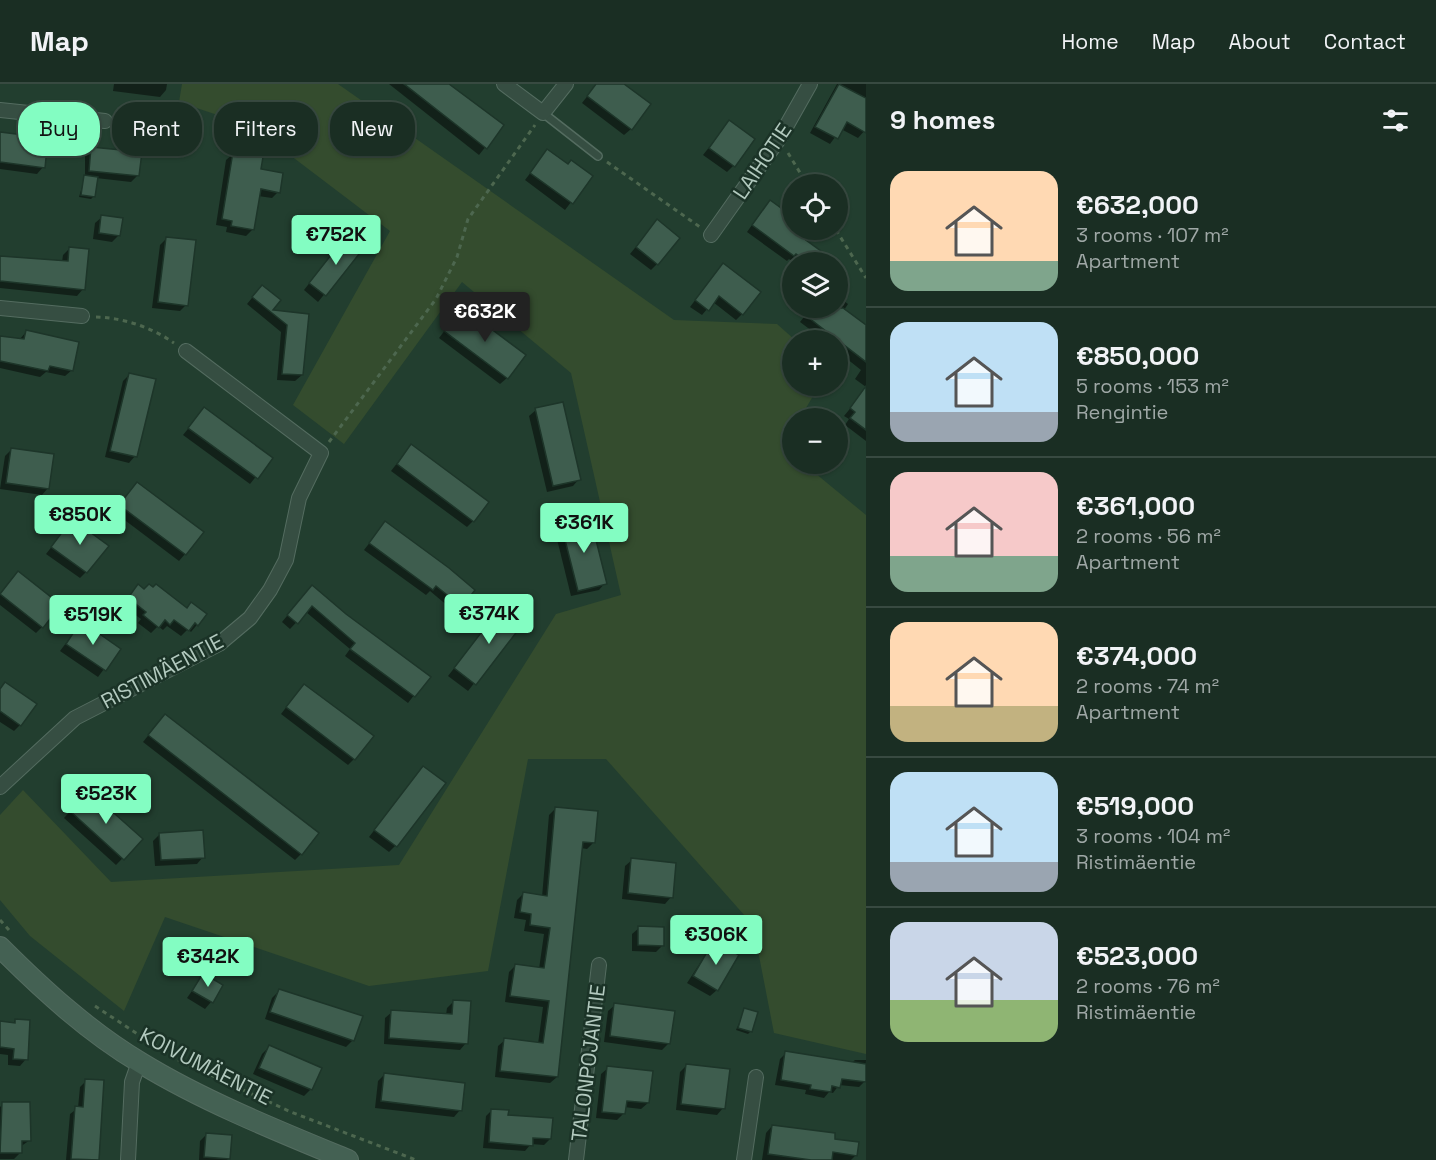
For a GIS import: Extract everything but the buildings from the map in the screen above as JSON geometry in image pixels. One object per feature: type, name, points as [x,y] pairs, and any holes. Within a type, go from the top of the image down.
[{"type":"street","points":[[504,84],[543,113],[566,84]]},
{"type":"street","name":"LAIHOTIE","points":[[711,236],[779,139],[810,84]]},
{"type":"street","points":[[0,110],[105,121]]},
{"type":"street","points":[[0,308],[82,316]]},
{"type":"street","points":[[186,351],[321,453]]},
{"type":"street","name":"RISTIMÄENTIE","points":[[0,787],[75,718],[219,644],[250,618],[270,590],[286,560],[298,498],[321,453]]},
{"type":"street","name":"KOIVUMÄENTIE","points":[[7,942],[40,987],[139,1062],[201,1094],[348,1160]]},
{"type":"street","name":"TALONPOJANTIE","points":[[576,1160],[599,965]]},
{"type":"street","points":[[128,1160],[132,1082],[139,1062]]},
{"type":"street","points":[[744,1160],[756,1077]]},
{"type":"lane","points":[[543,113],[598,156]]},
{"type":"path","points":[[321,453],[436,299],[456,257],[468,219],[543,113]]},
{"type":"path","points":[[779,139],[801,174]]},
{"type":"path","points":[[598,156],[711,236]]},
{"type":"path","points":[[842,240],[866,278]]},
{"type":"path","points":[[82,316],[110,317],[156,330],[186,351]]},
{"type":"path","points":[[0,920],[7,942]]},
{"type":"path","points":[[90,1003],[174,1058],[291,1112],[416,1160]]},
{"type":"green space","points":[[182,84],[338,84],[364,102],[330,102],[330,156],[415,156],[415,138],[674,320],[777,324],[784,330],[782,396],[813,396],[806,408],[782,408],[782,474],[816,474],[866,515],[866,1054],[774,1033],[753,925],[606,759],[528,759],[488,971],[369,986],[165,917],[124,1011],[30,936],[0,900],[0,815],[23,790],[111,882],[399,865],[556,614],[621,595],[571,373],[462,282],[344,444],[293,405],[390,231],[291,156],[318,156],[318,102],[214,102],[214,114],[202,110],[202,102],[179,102]]}]
